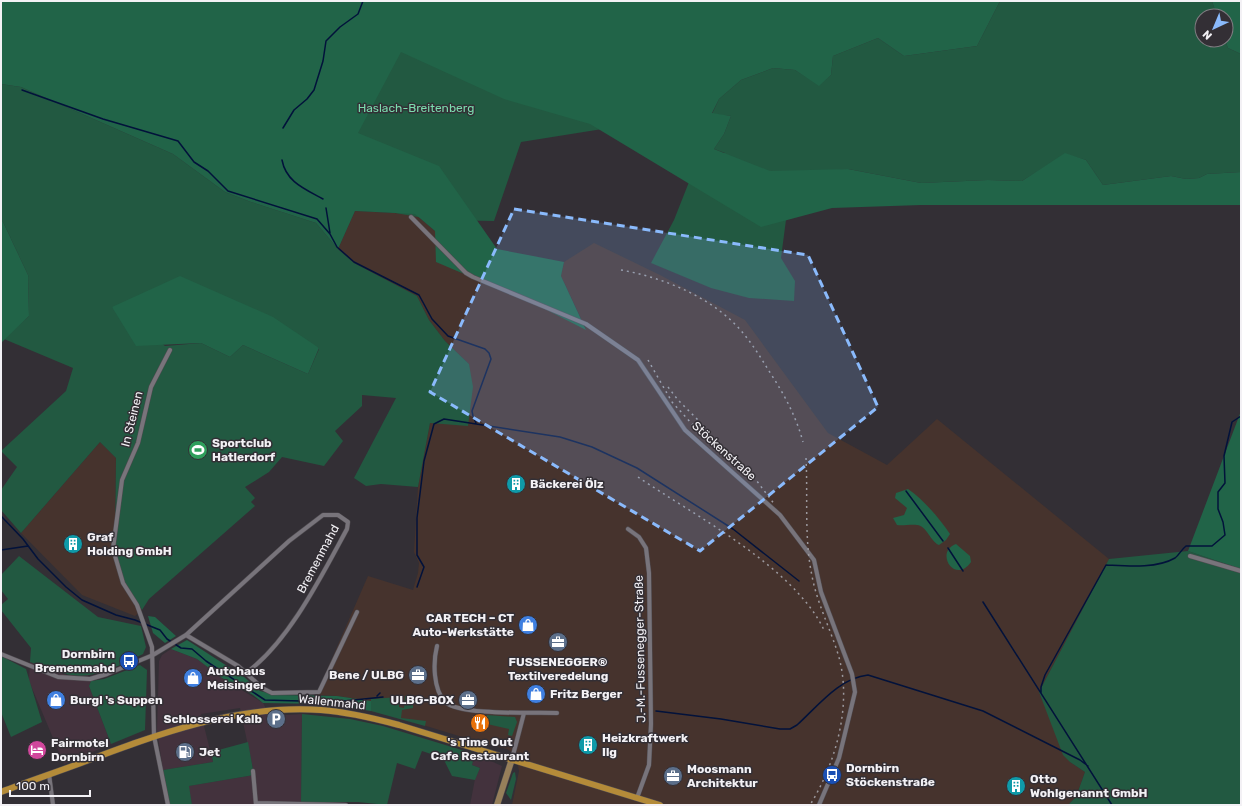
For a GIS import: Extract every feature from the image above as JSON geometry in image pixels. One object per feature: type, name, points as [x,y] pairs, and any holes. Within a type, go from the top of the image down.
[{"type":"main road","name":"Wallenmahd","points":[[1,792],[154,736],[187,726],[234,715],[271,710],[321,710],[375,718],[660,805]]},
{"type":"main road","points":[[497,805],[512,759]]},
{"type":"street","name":"Stöckenstraße","points":[[411,217],[466,273],[586,324],[638,360],[685,430],[780,515],[814,560],[821,592],[852,674],[855,692],[839,758],[819,805]]},
{"type":"street","name":"In Steinen","points":[[168,805],[154,736],[152,647],[142,617],[123,583],[113,549],[122,480],[138,443],[151,387],[170,350]]},
{"type":"street","name":"Bremenmahd","points":[[1,654],[58,677],[90,679],[107,674],[153,655],[186,635],[303,529],[323,515],[331,514],[345,518],[348,522],[347,529],[304,606],[263,658],[246,673]]},
{"type":"street","name":"J.-M.-Fussenegger-Straße","points":[[628,529],[638,537],[646,548],[649,573],[652,724],[649,765],[636,798]]},
{"type":"street","points":[[1190,556],[1241,571]]},
{"type":"street","points":[[186,635],[238,666],[262,688],[279,694],[319,692],[357,612]]},
{"type":"street","points":[[437,646],[435,653],[436,681],[441,696],[452,706],[465,710],[557,713]]},
{"type":"street","points":[[512,759],[524,713]]},
{"type":"street","points":[[253,771],[256,804],[346,805]]},
{"type":"street","points":[[49,774],[53,805]]},
{"type":"highlighted area","points":[[514,209],[808,255],[878,407],[700,551],[430,392]]},
{"type":"shaded area","points":[[355,211],[415,214],[435,231],[539,306],[586,329],[561,276],[564,262],[594,243],[660,275],[745,320],[828,433],[887,465],[937,419],[1109,559],[1039,692],[1070,762],[1085,772],[1076,797],[1068,805],[512,805],[519,771],[516,755],[507,749],[485,744],[397,717],[371,711],[371,701],[337,696],[316,695],[368,576],[413,590],[419,563],[414,552],[418,487],[430,423],[469,364],[445,341],[429,320],[417,296],[354,263],[338,249]]},
{"type":"shaded area","points":[[100,442],[116,458],[115,554],[124,581],[142,610],[135,616],[82,595],[21,533]]},
{"type":"shaded area","points":[[171,649],[197,659],[222,678],[263,703],[270,716],[302,714],[301,802],[255,802],[255,805],[192,805],[188,786],[254,775],[240,708],[201,714],[213,762],[163,770],[157,730],[159,661],[162,655]]},
{"type":"shaded area","points":[[30,662],[67,675],[88,675],[91,681],[89,686],[111,744],[64,764],[29,681]]},
{"type":"shaded area","points":[[475,754],[502,766],[492,805],[470,805],[475,779],[480,768],[472,765]]},
{"type":"green space","points":[[1,1],[690,1],[702,153],[725,153],[714,149],[724,134],[731,116],[712,114],[719,99],[741,80],[773,68],[795,70],[819,85],[831,75],[833,56],[878,38],[904,56],[977,46],[1000,1],[1212,1],[1214,8],[1194,8],[1194,48],[1228,48],[1241,54],[1241,172],[1207,174],[1199,178],[1186,179],[1171,176],[1103,185],[1086,160],[1065,154],[1022,181],[988,180],[921,183],[848,169],[792,174],[781,258],[795,281],[794,301],[749,298],[711,288],[651,263],[674,220],[689,182],[665,119],[521,142],[494,221],[435,220],[384,211]]},
{"type":"green space","name":"Haslach-Breitenberg","points":[[1,1],[1000,1],[977,46],[904,56],[878,38],[833,56],[831,75],[819,86],[795,70],[773,68],[741,80],[719,99],[712,113],[731,116],[724,134],[714,149],[770,171],[848,169],[921,183],[988,180],[1022,181],[1065,153],[1086,160],[1103,185],[1171,176],[1186,179],[1199,178],[1207,174],[1241,172],[1241,205],[921,205],[832,208],[761,227],[590,124],[504,99],[401,52],[358,133],[439,166],[497,249],[564,262],[561,276],[586,330],[539,306],[436,262],[435,231],[415,214],[355,211],[338,249],[316,223],[225,192],[173,154],[21,87],[1,84]]},
{"type":"green space","points":[[1212,1],[1241,1],[1241,54],[1228,48],[1234,48],[1234,8],[1214,8]]},
{"type":"green space","points":[[1,84],[21,87],[173,154],[225,192],[316,223],[338,249],[354,263],[417,296],[429,320],[445,341],[469,364],[473,387],[468,426],[430,423],[418,487],[381,484],[366,486],[354,478],[396,398],[362,395],[362,406],[335,431],[343,441],[324,466],[282,457],[269,472],[245,487],[255,498],[251,502],[255,506],[149,599],[142,610],[124,581],[115,554],[116,458],[100,442],[21,533],[1,510],[1,490],[17,467],[1,451],[66,391],[73,368],[4,339],[29,316],[28,275],[3,222],[1,222]],"holes":[[[112,307],[319,348],[308,374],[243,345],[230,357],[201,343],[165,346]]]},
{"type":"green space","points":[[1,222],[3,222],[28,275],[29,316],[1,343]]},
{"type":"green space","points":[[180,276],[273,317],[319,348],[308,374],[243,345],[230,357],[201,343],[136,346],[112,307]]},
{"type":"green space","points":[[1241,411],[1241,569],[1188,551]]},
{"type":"green space","points":[[908,489],[931,510],[950,534],[946,540],[939,545],[920,526],[897,525],[893,518],[904,515],[907,508],[895,498],[896,493]]},
{"type":"green space","points":[[956,544],[970,556],[971,562],[965,568],[959,570],[953,569],[949,565],[947,559],[947,553],[950,548]]},
{"type":"green space","points":[[1188,551],[1241,569],[1241,805],[1068,805],[1076,797],[1085,772],[1070,762],[1063,755],[1039,692],[1109,559]]},
{"type":"green space","points":[[19,556],[98,617],[141,626],[146,647],[143,654],[106,671],[96,674],[76,676],[52,670],[30,662],[31,648],[1,610],[1,605],[8,599],[1,590],[1,575]]},
{"type":"green space","points":[[148,616],[155,617],[176,636],[165,643],[153,633]]},
{"type":"green space","points":[[187,640],[244,677],[260,691],[276,695],[337,696],[371,701],[371,711],[325,704],[263,703],[253,695],[222,678],[197,659],[171,649]]},
{"type":"green space","points":[[1,656],[26,669],[42,722],[11,737],[1,712]]},
{"type":"green space","points":[[140,665],[147,670],[145,730],[111,744],[89,686],[91,681],[104,679]]},
{"type":"green space","points":[[413,695],[413,708],[402,710],[401,718],[426,721],[425,726],[371,711],[371,699],[399,697],[399,707],[404,708],[405,696]]},
{"type":"green space","points":[[302,714],[350,719],[383,726],[475,754],[472,765],[480,768],[475,780],[452,776],[443,758],[422,751],[415,769],[397,763],[387,805],[358,802],[301,802]]},
{"type":"green space","points":[[487,715],[515,717],[517,722],[512,736],[508,735],[509,729],[487,724]]},
{"type":"green space","points":[[248,742],[254,775],[189,786],[192,805],[170,805],[163,770],[213,762],[211,752]]},
{"type":"green space","points":[[515,772],[516,779],[511,800],[506,793],[513,773]]},
{"type":"waterway","points":[[283,128],[294,110],[307,99],[314,90],[323,61],[326,41],[340,27],[358,14],[363,1]]},
{"type":"waterway","points":[[22,90],[103,119],[178,141],[194,162],[208,171],[228,191],[317,219],[330,234],[337,247],[354,262],[419,295],[432,319],[448,336],[485,349],[489,353],[491,359],[472,411],[476,423]]},
{"type":"waterway","points":[[282,160],[284,168],[297,184],[323,199]]},
{"type":"waterway","points":[[326,208],[330,233]]},
{"type":"waterway","points":[[1041,693],[1041,687],[1045,675],[1106,565],[1141,566],[1167,562],[1175,558],[1186,546],[1212,546],[1225,535],[1223,522],[1218,509],[1218,492],[1225,483],[1224,456],[1232,422],[1241,416]]},
{"type":"waterway","points":[[417,587],[424,567],[417,555],[417,518],[424,461],[434,424],[444,419],[560,437],[592,447],[637,468],[733,529],[799,581]]},
{"type":"waterway","points":[[906,491],[943,541]]},
{"type":"waterway","points":[[1,516],[23,539],[38,559],[66,587],[82,600],[116,615],[135,620],[160,630],[167,639],[181,648],[192,649],[206,661],[265,700],[335,702],[383,697]]},
{"type":"waterway","points":[[1,550],[28,546]]},
{"type":"waterway","points":[[948,548],[963,571]]},
{"type":"waterway","points":[[983,602],[1112,805]]},
{"type":"waterway","points":[[656,711],[721,719],[780,729],[790,729],[797,725],[838,687],[857,677],[868,675],[983,711],[1080,760],[1088,766]]},
{"type":"waterway","points":[[377,696],[380,693]]},
{"type":"railway","points":[[621,270],[655,278],[688,291],[718,310],[731,321],[750,342],[780,388],[793,414],[803,442]]},
{"type":"railway","points":[[648,360],[672,402],[693,425]]},
{"type":"railway","points":[[668,387],[678,400],[698,420]]},
{"type":"railway","points":[[806,458],[807,533],[812,576],[817,596],[838,654],[844,692],[843,712],[834,752],[827,771],[810,805]]},
{"type":"railway","points":[[750,472],[775,505]]},
{"type":"railway","points":[[638,477],[741,544],[767,564],[790,585],[810,607],[824,630]]},
{"type":"place","name":"Sportclub Hatlerdorf","points":[[198,450]]},
{"type":"place","name":"Bäckerei Ölz","points":[[516,484]]},
{"type":"place","name":"Graf Holding GmbH","points":[[73,544]]},
{"type":"place","name":"CAR TECH – CT Auto-Werkstätte","points":[[528,625]]},
{"type":"place","name":"FUSSENEGGER® Textilveredelung","points":[[558,642]]},
{"type":"place","name":"Dornbirn Bremenmahd","points":[[129,661]]},
{"type":"place","name":"Bene / ULBG","points":[[418,675]]},
{"type":"place","name":"Autohaus Meisinger","points":[[193,678]]},
{"type":"place","name":"Fritz Berger","points":[[536,694]]},
{"type":"place","name":"Burgl 's Suppen","points":[[56,700]]},
{"type":"place","name":"ULBG-BOX","points":[[468,700]]},
{"type":"place","name":"Schlosserei Kalb","points":[[276,719]]},
{"type":"place","name":"'s Time Out Cafe Restaurant","points":[[480,723]]},
{"type":"place","name":"Heizkraftwerk Ilg","points":[[588,745]]},
{"type":"place","name":"Fairmotel Dornbirn","points":[[37,750]]},
{"type":"place","name":"Jet","points":[[185,752]]},
{"type":"place","name":"Dornbirn Stöckenstraße","points":[[832,775]]},
{"type":"place","name":"Moosmann Architektur","points":[[673,776]]},
{"type":"place","name":"Otto Wohlgenannt GmbH","points":[[1016,786]]}]
